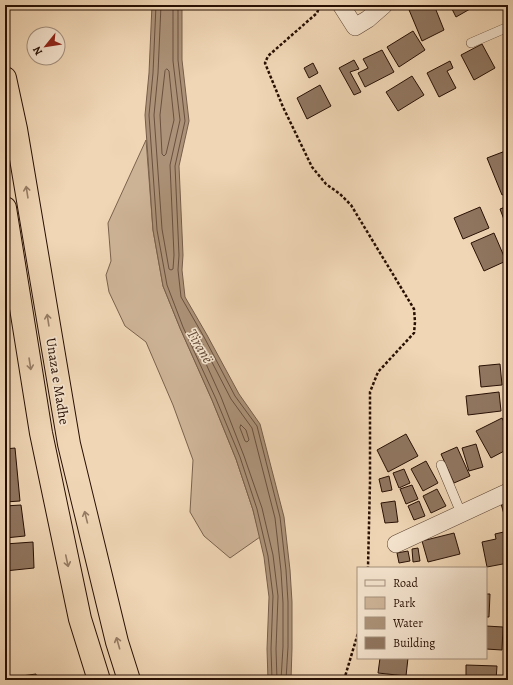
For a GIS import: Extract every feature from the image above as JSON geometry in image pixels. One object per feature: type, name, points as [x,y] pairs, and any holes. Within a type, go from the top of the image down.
[{"type":"highway","name":"Unaza e Madhe","points":[[5,78],[16,129],[68,444],[117,642],[129,680]]},
{"type":"highway","name":"Unaza e Madhe","points":[[5,208],[41,432],[80,619],[99,680]]},
{"type":"street","points":[[341,5],[355,27],[368,19],[384,5]]},
{"type":"street","points":[[396,544],[508,492]]},
{"type":"lane","points":[[471,42],[508,27]]},
{"type":"lane","points":[[441,465],[461,513]]},
{"type":"path","points":[[320,5],[317,13],[268,56],[265,63],[283,107],[312,167],[326,184],[340,194],[351,205],[414,309],[414,333],[378,372],[370,392],[370,506],[368,567]]},
{"type":"path","points":[[344,680],[357,636]]},
{"type":"green space","points":[[146,140],[153,230],[163,286],[236,459],[253,510],[260,537],[230,558],[204,536],[190,512],[193,460],[173,405],[146,342],[125,326],[109,292],[106,275],[111,261],[108,223]]},
{"type":"water","name":"Tiranë","points":[[152,5],[182,5],[182,60],[189,121],[179,166],[183,255],[182,270],[185,297],[239,394],[260,424],[284,517],[292,602],[291,680],[268,680],[267,649],[269,597],[264,557],[253,510],[236,459],[163,286],[153,230],[145,115],[149,73]]},
{"type":"building","points":[[361,5],[376,5],[367,12]]},
{"type":"building","points":[[407,5],[434,5],[444,30],[422,41]]},
{"type":"building","points":[[450,5],[477,5],[456,17]]},
{"type":"building","points":[[413,31],[425,50],[399,67],[387,47]]},
{"type":"building","points":[[508,40],[508,49],[505,41]]},
{"type":"building","points":[[482,44],[495,68],[474,80],[461,55]]},
{"type":"building","points":[[382,50],[394,72],[365,87],[358,73],[368,68],[363,59]]},
{"type":"building","points":[[354,60],[359,69],[350,72],[361,92],[354,95],[339,68]]},
{"type":"building","points":[[450,61],[453,68],[447,71],[456,88],[439,97],[427,73]]},
{"type":"building","points":[[313,63],[318,73],[309,78],[304,68]]},
{"type":"building","points":[[412,76],[424,95],[398,111],[386,92]]},
{"type":"building","points":[[320,85],[331,106],[307,119],[297,98]]},
{"type":"building","points":[[508,150],[508,193],[502,195],[487,158]]},
{"type":"building","points":[[508,206],[508,230],[500,209]]},
{"type":"building","points":[[480,207],[489,228],[463,239],[454,218]]},
{"type":"building","points":[[494,233],[506,261],[484,271],[471,243]]},
{"type":"building","points":[[500,364],[502,385],[481,387],[479,366]]},
{"type":"building","points":[[499,392],[501,411],[468,415],[466,396]]},
{"type":"building","points":[[502,418],[508,430],[508,449],[491,458],[476,431]]},
{"type":"building","points":[[406,434],[418,456],[388,472],[377,450]]},
{"type":"building","points":[[476,444],[483,467],[469,471],[462,448]]},
{"type":"building","points":[[457,447],[470,476],[454,483],[441,454]]},
{"type":"building","points":[[15,448],[20,501],[5,502],[5,449]]},
{"type":"building","points":[[426,461],[438,483],[423,491],[411,469]]},
{"type":"building","points":[[404,469],[410,483],[399,488],[393,473]]},
{"type":"building","points":[[389,476],[392,490],[382,492],[379,479]]},
{"type":"building","points":[[412,485],[418,499],[406,504],[400,489]]},
{"type":"building","points":[[437,489],[446,506],[431,513],[423,496]]},
{"type":"building","points":[[508,496],[508,525],[507,525],[500,500]]},
{"type":"building","points":[[395,501],[398,522],[385,523],[381,503]]},
{"type":"building","points":[[419,501],[425,516],[414,520],[408,506]]},
{"type":"building","points":[[21,505],[25,536],[5,538],[5,506]]},
{"type":"building","points":[[508,531],[508,563],[487,567],[482,542],[496,539],[495,534]]},
{"type":"building","points":[[454,533],[460,554],[428,562],[422,541]]},
{"type":"building","points":[[33,542],[34,568],[5,571],[5,544]]},
{"type":"building","points":[[418,548],[420,561],[413,562],[412,549]]},
{"type":"building","points":[[408,551],[410,561],[399,563],[397,553]]},
{"type":"building","points":[[487,594],[490,594],[489,617],[487,617]]},
{"type":"building","points":[[487,626],[503,627],[502,650],[487,649]]},
{"type":"building","points":[[380,659],[408,659],[406,676],[378,673]]},
{"type":"building","points":[[466,665],[497,666],[496,680],[466,680]]},
{"type":"building","points":[[36,674],[37,680],[7,680],[7,678]]}]
